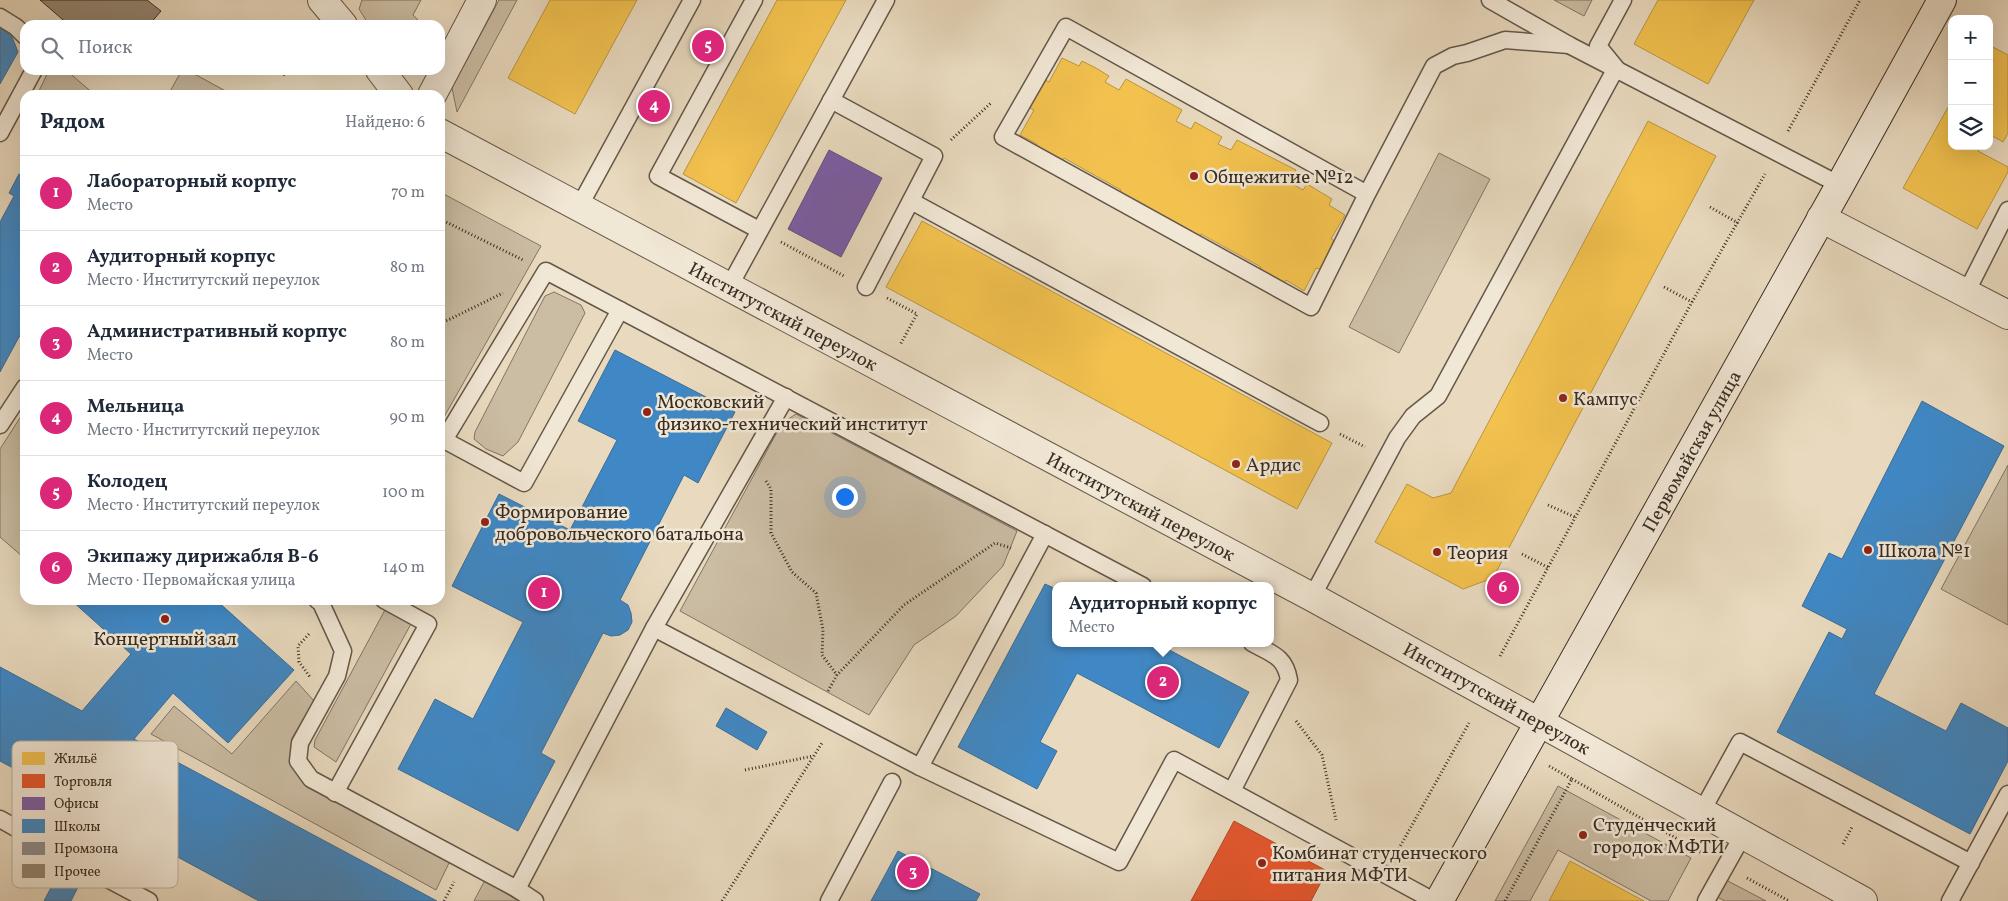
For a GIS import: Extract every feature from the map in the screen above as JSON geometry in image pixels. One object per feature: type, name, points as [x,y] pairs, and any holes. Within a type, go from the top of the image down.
[{"type":"street","points":[[322,0],[339,20]]},
{"type":"street","points":[[445,70],[482,0]]},
{"type":"street","name":"Первомайская улица","points":[[1439,901],[1942,0]]},
{"type":"street","points":[[384,75],[395,90]]},
{"type":"street","points":[[435,90],[443,75]]},
{"type":"street","name":"Институтский переулок","points":[[445,136],[1312,597],[1863,901]]},
{"type":"street","points":[[1821,218],[2008,315]]},
{"type":"lane","points":[[579,207],[692,0]]},
{"type":"lane","points":[[754,0],[658,176],[758,230]]},
{"type":"lane","points":[[729,287],[758,230],[886,0]]},
{"type":"lane","points":[[1490,0],[1569,45],[1840,185]]},
{"type":"lane","points":[[1616,68],[1598,46],[1623,0]]},
{"type":"lane","points":[[0,17],[20,31]]},
{"type":"lane","points":[[1367,194],[1066,27],[1004,137],[1311,307],[1434,66],[1453,56],[1505,40],[1569,45]]},
{"type":"lane","points":[[1312,597],[1385,458],[1408,422],[1438,396],[1616,68]]},
{"type":"lane","points":[[27,90],[32,75]]},
{"type":"lane","points":[[831,100],[934,156],[866,287]]},
{"type":"lane","points":[[0,133],[19,111]]},
{"type":"lane","points":[[911,201],[1320,422]]},
{"type":"lane","points":[[1966,293],[2008,210]]},
{"type":"lane","points":[[445,435],[546,271],[1135,582]]},
{"type":"lane","points":[[445,442],[524,483],[620,310]]},
{"type":"lane","points":[[0,425],[20,395]]},
{"type":"lane","points":[[517,889],[654,628],[786,397]]},
{"type":"lane","points":[[920,767],[1045,534]]},
{"type":"lane","points":[[322,605],[343,651],[337,676],[300,743],[298,761],[310,779],[517,889],[535,901]]},
{"type":"lane","points":[[335,793],[428,624],[393,605]]},
{"type":"lane","points":[[654,628],[920,767],[1119,862],[1174,760],[1434,901]]},
{"type":"lane","points":[[1232,791],[1289,680],[1287,668],[1278,657],[1259,647]]},
{"type":"lane","points":[[1702,811],[1740,742],[1971,863]]},
{"type":"lane","points":[[829,901],[892,782]]},
{"type":"lane","points":[[1950,901],[2008,794]]},
{"type":"lane","points":[[0,819],[12,826]]},
{"type":"lane","points":[[1706,901],[1743,835]]},
{"type":"lane","points":[[125,888],[150,901]]},
{"type":"path","points":[[1500,656],[1692,302],[1738,223],[1860,0]]},
{"type":"path","points":[[1710,207],[1738,223]]},
{"type":"path","points":[[445,221],[546,271]]},
{"type":"path","points":[[445,322],[546,271]]},
{"type":"path","points":[[1664,288],[1692,302]]},
{"type":"path","points":[[1320,422],[1385,458]]},
{"type":"path","points":[[752,457],[771,489],[771,533],[792,572],[816,594],[823,630],[822,655],[837,675]]},
{"type":"path","points":[[1548,504],[1575,517]]},
{"type":"path","points":[[815,712],[837,675],[904,605],[995,543],[1033,556]]},
{"type":"path","points":[[1522,554],[1549,568]]},
{"type":"path","points":[[322,605],[298,646],[298,662],[325,698]]},
{"type":"path","points":[[1280,698],[1322,755],[1337,825],[1328,843]]},
{"type":"path","points":[[722,901],[835,723]]},
{"type":"path","points":[[1385,874],[1469,723]]},
{"type":"path","points":[[1522,752],[1789,901]]},
{"type":"path","points":[[745,770],[814,756]]},
{"type":"path","points":[[1505,901],[1572,779]]},
{"type":"shaded area","points":[[362,0],[421,0],[413,15],[418,20],[366,20],[359,9]]},
{"type":"shaded area","points":[[499,0],[517,0],[457,112],[452,88]]},
{"type":"shaded area","points":[[1554,0],[1592,0],[1584,16]]},
{"type":"shaded area","points":[[47,75],[72,75],[89,90],[39,90]]},
{"type":"shaded area","points":[[179,75],[196,75],[224,90],[171,90]]},
{"type":"shaded area","points":[[1439,153],[1490,179],[1399,353],[1349,327]]},
{"type":"shaded area","points":[[445,195],[541,246],[445,415]]},
{"type":"shaded area","points":[[554,292],[581,305],[585,313],[518,442],[503,456],[486,449],[474,439],[475,432],[545,296]]},
{"type":"shaded area","points":[[796,414],[1017,531],[1003,566],[956,616],[914,645],[869,715],[680,611],[782,423]]},
{"type":"shaded area","points":[[20,418],[20,554],[0,537],[0,449]]},
{"type":"shaded area","points":[[2008,465],[2008,625],[1941,589]]},
{"type":"shaded area","points":[[386,608],[412,622],[336,762],[314,747],[315,740]]},
{"type":"shaded area","points":[[296,681],[314,701],[292,738],[291,764],[450,861],[436,890],[178,749],[178,741],[164,741],[151,734],[174,706],[232,754]]},
{"type":"shaded area","points":[[1558,786],[1691,858],[1668,901],[1651,901],[1558,850],[1530,901],[1495,901]]},
{"type":"shaded area","points":[[485,880],[518,901],[474,901]]},
{"type":"shaded area","points":[[1726,880],[1766,901],[1725,901],[1717,897]]},
{"type":"building: Жильё","points":[[550,0],[637,0],[575,114],[508,78]]},
{"type":"building: Жильё","points":[[777,0],[846,0],[736,203],[683,174]]},
{"type":"building: Жильё","points":[[1658,0],[1754,0],[1708,84],[1634,44]]},
{"type":"building: Жильё","points":[[1993,47],[2008,55],[2008,133],[2003,142],[1993,136]]},
{"type":"building: Жильё","name":"Общежитие №12","points":[[1062,58],[1079,66],[1082,61],[1096,68],[1109,76],[1105,82],[1119,90],[1126,79],[1182,110],[1176,121],[1191,129],[1195,122],[1222,137],[1218,144],[1231,150],[1237,140],[1296,170],[1289,182],[1303,190],[1307,184],[1332,199],[1329,205],[1345,215],[1331,239],[1337,242],[1322,270],[1316,268],[1304,291],[1286,280],[1282,287],[1258,273],[1261,267],[1201,234],[1197,240],[1118,196],[1121,190],[1064,158],[1059,165],[1033,150],[1037,144],[1020,135],[1034,110],[1028,107],[1043,79],[1049,82]]},
{"type":"building: Жильё","points":[[1948,107],[1948,150],[1978,150],[2008,167],[2008,172],[1977,229],[1903,188]]},
{"type":"building: Жильё","points":[[1648,121],[1716,156],[1493,578],[1463,589],[1375,542],[1407,484],[1433,498],[1451,493]]},
{"type":"building: Жильё","points":[[922,221],[1332,443],[1297,509],[886,287]]},
{"type":"building: Жильё","points":[[1570,861],[1644,901],[1549,901]]},
{"type":"building: Торговля","name":"Комбинат студенческого питания МФТИ","points":[[1234,821],[1327,871],[1311,901],[1191,901]]},
{"type":"building: Офисы","points":[[829,150],[882,178],[841,257],[788,229]]},
{"type":"building: Школы","points":[[0,24],[9,29],[18,52],[0,84]]},
{"type":"building: Школы","points":[[20,174],[20,335],[0,372],[0,222],[14,196],[9,193]]},
{"type":"building: Школы","points":[[615,350],[735,412],[698,483],[684,475],[620,600],[628,605],[632,622],[628,630],[620,635],[611,636],[603,633],[541,753],[555,761],[518,831],[398,769],[435,699],[473,719],[523,622],[452,586],[499,494],[570,530],[617,440],[578,421]]},
{"type":"building: Школы","points":[[1922,401],[2004,446],[1874,694],[1946,731],[1961,703],[2008,728],[2008,761],[1970,834],[1777,732],[1829,632],[1842,639],[1847,629],[1802,606],[1829,553],[1842,559]]},
{"type":"building: Школы","points":[[1045,584],[1052,587],[1052,647],[1164,647],[1249,692],[1219,748],[1077,673],[1040,742],[1057,751],[1037,789],[958,747]]},
{"type":"building: Школы","points":[[77,605],[222,605],[294,670],[228,743],[173,693],[134,739],[138,741],[12,741],[12,767],[0,761],[0,667],[82,711],[131,654]]},
{"type":"building: Школы","points":[[726,708],[767,732],[757,750],[716,726]]},
{"type":"building: Школы","points":[[178,763],[437,901],[259,901],[178,857]]},
{"type":"building: Школы","points":[[898,851],[980,894],[976,901],[871,901]]},
{"type":"building: Школы","points":[[51,888],[78,888],[71,901],[44,901]]},
{"type":"building: Прочее","points":[[40,0],[147,0],[161,11],[153,20],[63,20]]},
{"type":"place","name":"Колодец","points":[[708,46]]},
{"type":"place","name":"Мельница","points":[[654,106]]},
{"type":"place","name":"Общежитие №12","points":[[1194,176]]},
{"type":"place","name":"Кампус","points":[[1563,398]]},
{"type":"place","name":"Московский физико-технический институт","points":[[647,412]]},
{"type":"place","name":"Ардис","points":[[1236,464]]},
{"type":"place","name":"Формирование добровольческого батальона","points":[[485,522]]},
{"type":"place","name":"Школа №1","points":[[1868,550]]},
{"type":"place","name":"Теория","points":[[1437,552]]},
{"type":"place","name":"Экипажу дирижабля В-6","points":[[1503,588]]},
{"type":"place","name":"Лабораторный корпус","points":[[544,593]]},
{"type":"place","name":"Концертный зал","points":[[165,619]]},
{"type":"place","name":"Аудиторный корпус","points":[[1163,682]]},
{"type":"place","name":"Студенческий городок МФТИ","points":[[1583,835]]},
{"type":"place","name":"Комбинат студенческого питания МФТИ","points":[[1262,863]]},
{"type":"place","name":"Административный корпус","points":[[913,872]]}]
